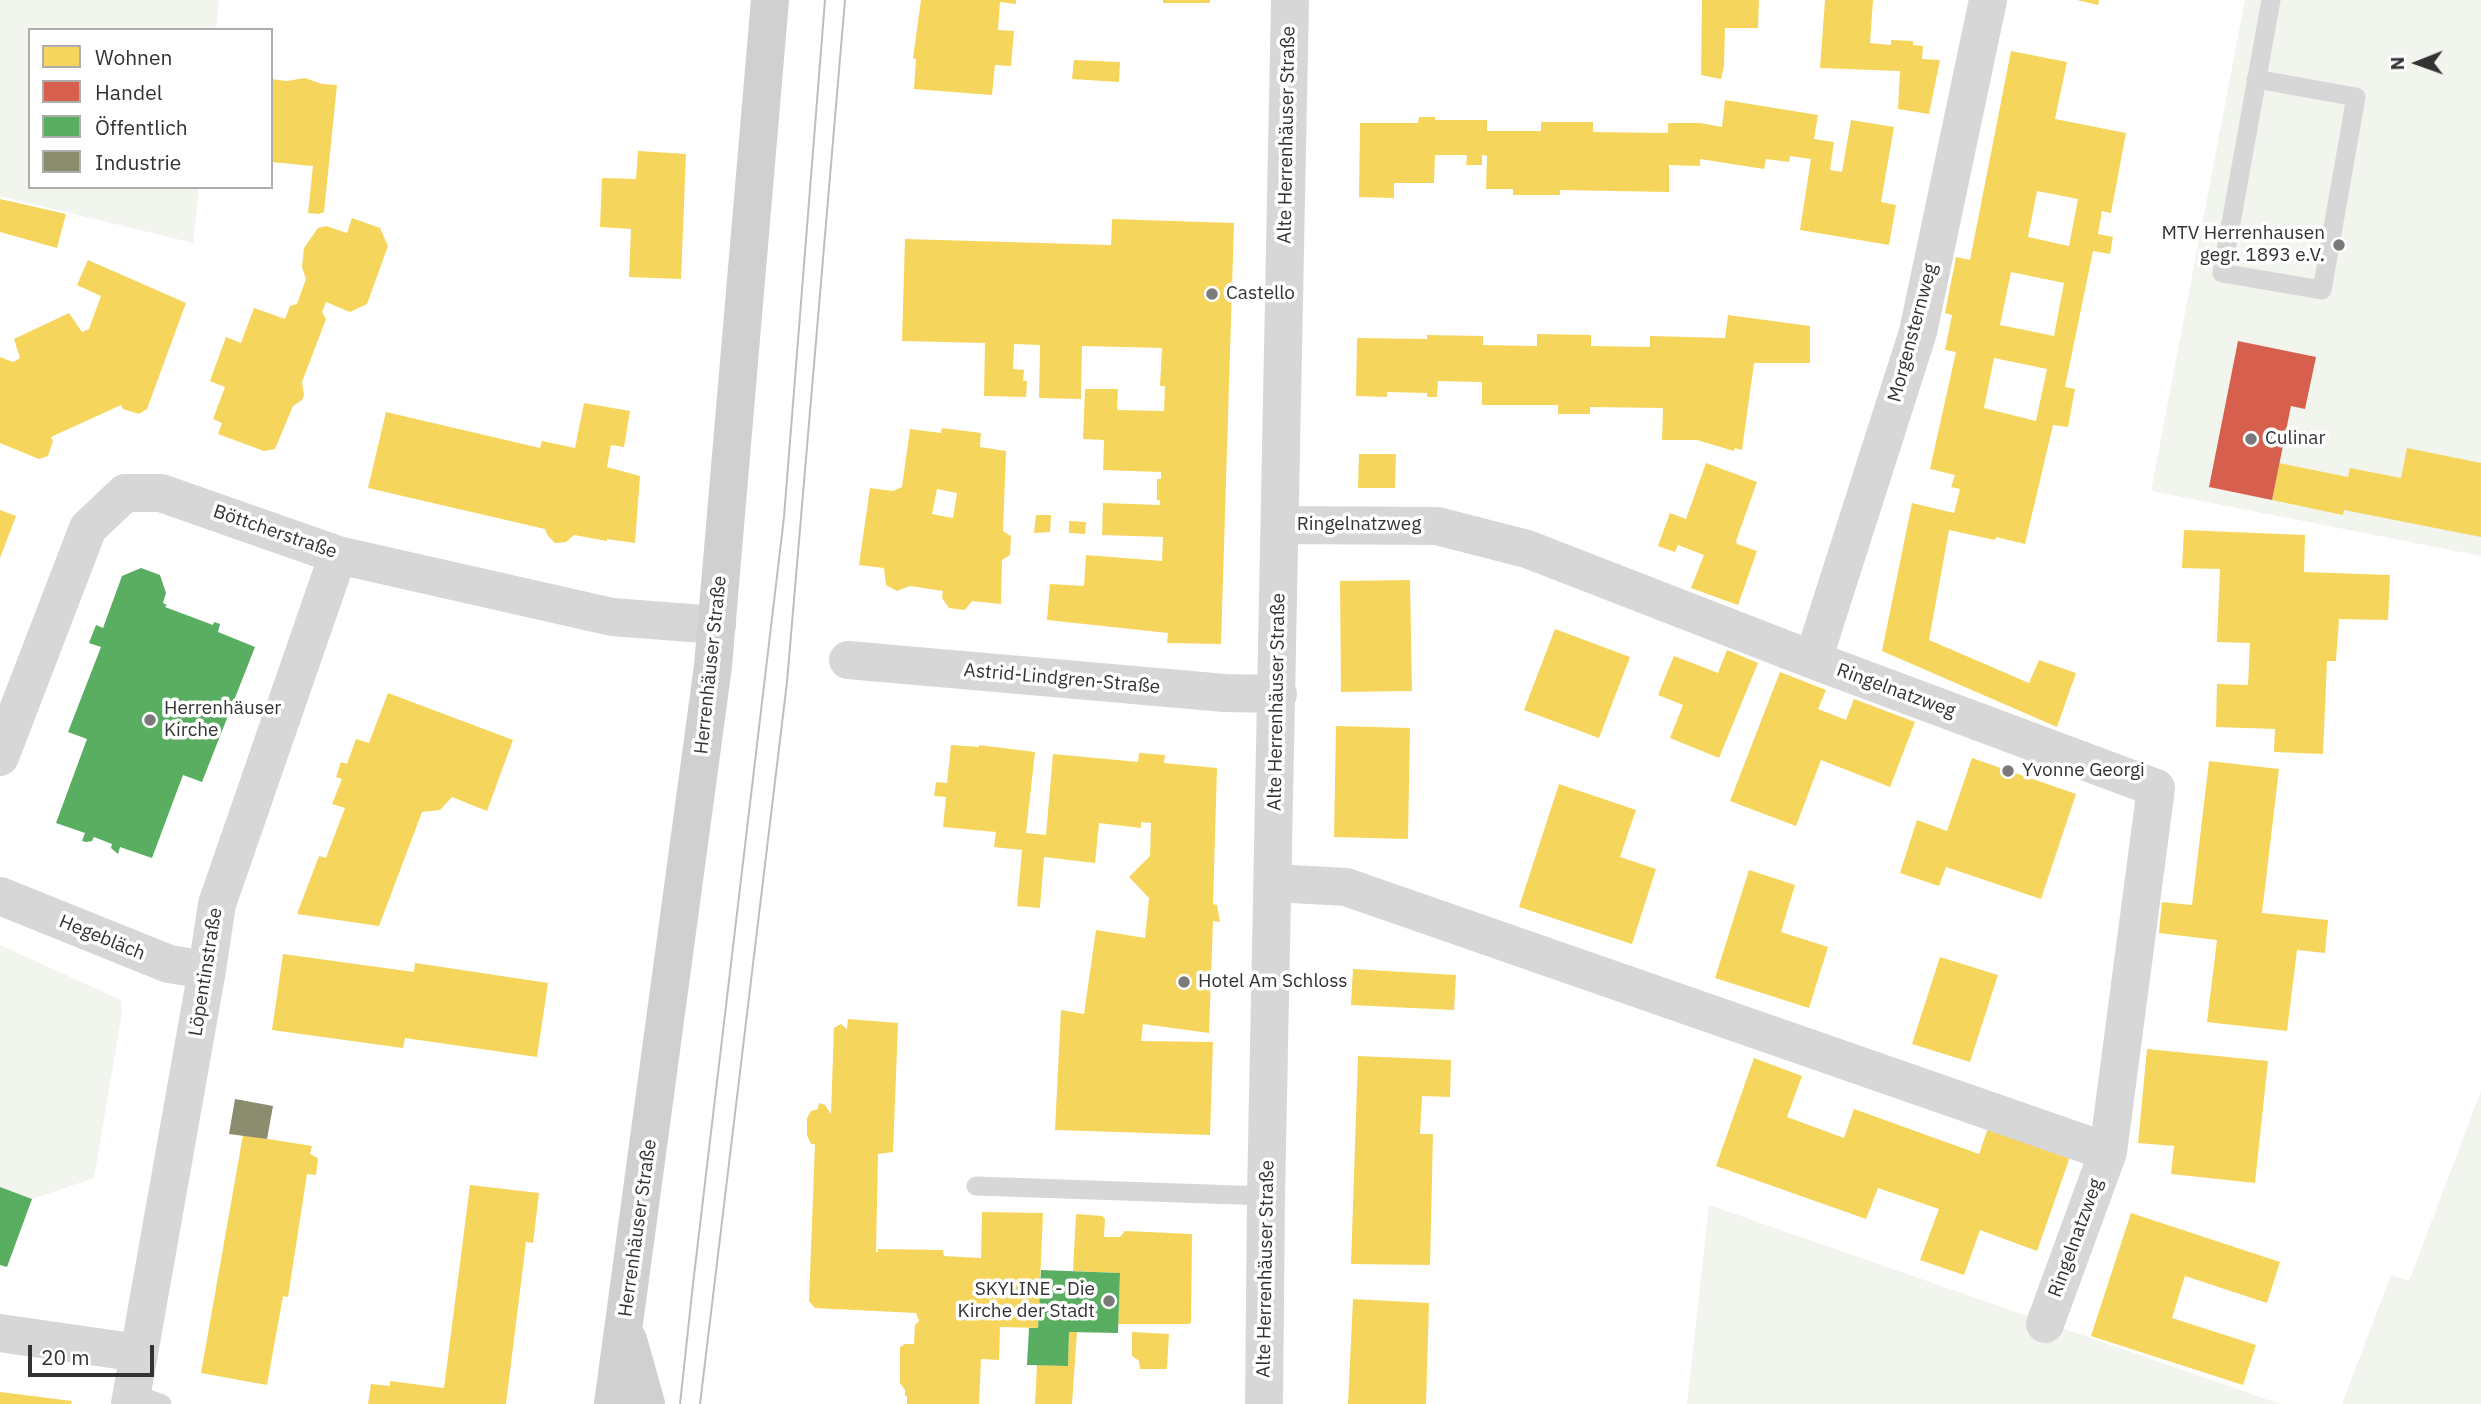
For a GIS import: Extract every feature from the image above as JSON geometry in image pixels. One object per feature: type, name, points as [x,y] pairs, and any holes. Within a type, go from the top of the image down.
[{"type":"street","name":"Herrenhäuser Straße","points":[[613,1404],[717,625],[770,0]]},
{"type":"street","name":"Alte Herrenhäuser Straße","points":[[1264,1404],[1290,0]]},
{"type":"street","name":"Morgensternweg","points":[[1813,660],[1918,332],[1989,0]]},
{"type":"street","name":"Böttcherstraße","points":[[0,757],[88,528],[125,493],[161,492],[338,555],[611,617],[717,625]]},
{"type":"street","name":"Ringelnatzweg","points":[[1281,524],[1437,526],[1527,549],[1813,660],[2156,788],[2108,1152],[2045,1324]]},
{"type":"street","name":"Löpentinstraße","points":[[141,1400],[139,1353],[217,904],[338,555]]},
{"type":"street","name":"Astrid-Lindgren-Straße","points":[[848,660],[1225,693],[1278,694]]},
{"type":"street","points":[[1274,883],[1346,887],[2108,1152]]},
{"type":"street","name":"Hegebläch","points":[[0,896],[169,964],[207,970]]},
{"type":"street","name":"Herrenhäuser Straße","points":[[625,1328],[646,1404]]},
{"type":"street","points":[[0,1333],[139,1353]]},
{"type":"lane","points":[[2256,79],[2356,97],[2322,290],[2221,273],[2256,79],[2271,0]]},
{"type":"lane","points":[[976,1186],[1266,1196]]},
{"type":"shaded area","points":[[0,0],[219,0],[216,28],[28,28],[28,189],[199,189],[193,243],[0,196]]},
{"type":"shaded area","name":"MTV Herrenhausen gegr. 1893 e.V.","points":[[2245,0],[2481,0],[2481,556],[2151,491]]},
{"type":"shaded area","points":[[0,945],[121,1000],[122,1012],[94,1178],[32,1199],[0,1187]]},
{"type":"shaded area","points":[[2481,1091],[2481,1404],[2342,1404],[2391,1275],[2409,1281]]},
{"type":"shaded area","points":[[1709,1205],[2280,1404],[1687,1404]]},
{"type":"building: Wohnen","points":[[921,0],[1016,0],[1016,4],[1000,2],[998,30],[1014,31],[1011,66],[995,65],[992,95],[914,89],[916,59],[913,58]]},
{"type":"building: Wohnen","points":[[1163,0],[1210,0],[1210,3],[1163,3]]},
{"type":"building: Wohnen","points":[[1702,0],[1759,0],[1758,28],[1725,28],[1721,79],[1701,75]]},
{"type":"building: Wohnen","points":[[1825,0],[1873,0],[1870,43],[1891,45],[1891,40],[1913,41],[1913,45],[1923,46],[1922,59],[1940,60],[1929,114],[1898,109],[1900,71],[1820,68]]},
{"type":"building: Wohnen","points":[[2077,0],[2099,0],[2098,5]]},
{"type":"building: Wohnen","points":[[2011,51],[2067,62],[2055,119],[2126,133],[2111,213],[2102,211],[2098,234],[2113,237],[2110,254],[2093,251],[2065,387],[2075,389],[2068,427],[2053,425],[2025,544],[1949,530],[1929,640],[2029,683],[2039,660],[2076,673],[2057,727],[1882,651],[1912,503],[1954,513],[1960,489],[1951,487],[1955,475],[1930,469],[1956,352],[1945,350],[1952,315],[1945,313],[1956,257],[1970,260]],"holes":[[[2037,191],[2078,199],[2069,246],[2028,237]],[[2011,272],[2064,283],[2054,336],[2000,325]],[[1994,358],[2047,369],[2036,421],[1984,408]]]},
{"type":"building: Wohnen","points":[[1074,60],[1120,62],[1119,82],[1072,79]]},
{"type":"building: Wohnen","points":[[305,78],[322,84],[337,85],[324,212],[319,214],[308,213],[313,166],[273,162],[273,79],[287,81]]},
{"type":"building: Wohnen","points":[[1725,100],[1818,115],[1814,139],[1834,142],[1830,170],[1842,172],[1851,120],[1894,127],[1881,202],[1896,205],[1889,245],[1800,230],[1811,159],[1790,156],[1789,162],[1766,159],[1764,169],[1700,159],[1700,166],[1669,165],[1669,192],[1560,190],[1560,195],[1513,195],[1513,189],[1486,189],[1487,156],[1482,155],[1482,165],[1466,165],[1467,155],[1435,155],[1434,183],[1394,183],[1394,198],[1359,197],[1360,123],[1418,123],[1419,117],[1435,117],[1435,120],[1487,120],[1487,131],[1541,131],[1541,122],[1593,122],[1593,132],[1668,133],[1668,123],[1700,123],[1722,127]]},
{"type":"building: Wohnen","points":[[638,151],[686,154],[681,279],[629,277],[631,229],[600,227],[602,178],[636,179]]},
{"type":"building: Wohnen","points":[[0,199],[66,214],[57,248],[0,232]]},
{"type":"building: Wohnen","points":[[352,218],[380,228],[388,246],[367,304],[350,312],[326,302],[322,312],[326,319],[302,382],[304,395],[302,400],[293,406],[275,449],[264,451],[218,434],[222,423],[213,419],[225,387],[210,381],[226,337],[241,343],[254,308],[285,319],[290,306],[297,304],[306,279],[302,267],[304,248],[318,228],[326,226],[347,233]]},
{"type":"building: Wohnen","points":[[1112,219],[1234,223],[1221,644],[1167,643],[1168,633],[1047,620],[1050,584],[1084,586],[1086,555],[1162,561],[1163,537],[1102,535],[1103,503],[1160,505],[1160,500],[1157,500],[1157,479],[1161,479],[1161,472],[1103,470],[1104,440],[1083,439],[1085,389],[1118,389],[1117,410],[1164,411],[1165,386],[1160,386],[1162,348],[1082,346],[1081,399],[1039,398],[1040,345],[1014,344],[1013,369],[1024,370],[1023,381],[1027,381],[1026,397],[984,396],[985,343],[902,341],[905,239],[1111,245]]},
{"type":"building: Wohnen","points":[[88,260],[186,303],[147,409],[139,414],[123,409],[121,405],[51,437],[53,441],[48,456],[39,459],[0,443],[0,357],[13,362],[20,358],[14,339],[69,313],[82,332],[89,329],[101,296],[77,285]]},
{"type":"building: Wohnen","points":[[1728,315],[1810,326],[1810,363],[1754,363],[1742,450],[1735,448],[1734,451],[1697,440],[1662,440],[1663,408],[1590,407],[1590,414],[1558,414],[1558,405],[1482,405],[1482,382],[1438,381],[1437,397],[1427,397],[1427,393],[1387,392],[1387,397],[1356,396],[1357,338],[1427,339],[1427,335],[1483,336],[1483,345],[1537,346],[1537,334],[1591,335],[1591,346],[1650,347],[1650,336],[1725,338]]},
{"type":"building: Wohnen","points":[[584,403],[630,411],[624,447],[611,445],[607,467],[640,476],[635,543],[574,535],[566,542],[555,543],[545,529],[368,488],[386,412],[540,448],[542,441],[575,448]]},
{"type":"building: Wohnen","points":[[942,428],[981,433],[980,447],[1006,451],[1003,531],[1011,536],[1010,555],[1002,560],[1001,604],[972,601],[965,610],[949,608],[942,598],[943,591],[910,586],[897,591],[886,585],[884,568],[859,565],[870,488],[893,491],[902,487],[910,429],[941,433]],"holes":[[[937,489],[957,493],[953,518],[932,514]]]},
{"type":"building: Wohnen","points":[[2407,448],[2481,463],[2481,537],[2344,510],[2343,515],[2272,500],[2279,463],[2348,477],[2350,468],[2401,478]]},
{"type":"building: Wohnen","points":[[1359,454],[1396,454],[1395,488],[1358,488]]},
{"type":"building: Wohnen","points":[[1706,463],[1757,482],[1736,541],[1737,544],[1757,551],[1738,605],[1691,588],[1704,555],[1678,545],[1675,552],[1658,546],[1670,513],[1686,519]]},
{"type":"building: Wohnen","points":[[0,510],[16,516],[0,558]]},
{"type":"building: Wohnen","points":[[1036,515],[1051,515],[1050,532],[1034,533]]},
{"type":"building: Wohnen","points":[[1069,521],[1086,522],[1085,534],[1069,533]]},
{"type":"building: Wohnen","points":[[2184,530],[2305,535],[2304,572],[2390,575],[2388,620],[2339,619],[2336,661],[2327,661],[2323,754],[2274,752],[2275,729],[2216,727],[2217,684],[2248,685],[2250,643],[2217,642],[2220,569],[2182,568]]},
{"type":"building: Wohnen","points":[[1410,580],[1412,691],[1341,692],[1340,581]]},
{"type":"building: Wohnen","points":[[1555,629],[1630,657],[1599,738],[1524,710]]},
{"type":"building: Wohnen","points":[[1727,650],[1758,663],[1719,758],[1670,738],[1683,705],[1658,695],[1674,656],[1718,673]]},
{"type":"building: Wohnen","points":[[1780,672],[1826,690],[1818,709],[1846,720],[1854,699],[1915,722],[1890,787],[1821,760],[1796,826],[1730,801]]},
{"type":"building: Wohnen","points":[[388,693],[513,740],[487,811],[452,797],[440,810],[422,812],[379,926],[297,914],[319,856],[326,858],[345,808],[332,804],[342,779],[336,777],[341,762],[347,764],[356,739],[369,743]]},
{"type":"building: Wohnen","points":[[1336,726],[1410,728],[1408,839],[1334,837]]},
{"type":"building: Wohnen","points":[[951,745],[979,745],[1035,752],[1026,833],[1046,835],[1053,754],[1138,762],[1139,753],[1165,755],[1164,763],[1217,768],[1213,904],[1217,905],[1220,922],[1213,921],[1209,1033],[1143,1024],[1141,1041],[1213,1042],[1210,1135],[1055,1130],[1061,1010],[1084,1014],[1096,930],[1145,938],[1149,898],[1129,877],[1150,856],[1151,823],[1141,822],[1141,828],[1099,823],[1095,863],[1044,857],[1040,908],[1017,906],[1022,850],[994,847],[996,832],[943,827],[946,797],[934,796],[936,782],[947,783]]},
{"type":"building: Wohnen","points":[[1972,758],[2076,794],[2041,899],[1946,867],[1939,886],[1900,873],[1917,820],[1947,831]]},
{"type":"building: Wohnen","points":[[2209,761],[2279,769],[2262,913],[2328,920],[2325,953],[2297,950],[2287,1031],[2207,1022],[2217,940],[2159,933],[2162,902],[2192,905]]},
{"type":"building: Wohnen","points":[[1559,784],[1636,810],[1620,857],[1656,869],[1632,944],[1519,907]]},
{"type":"building: Wohnen","points":[[1749,870],[1795,885],[1781,932],[1828,947],[1809,1008],[1715,978]]},
{"type":"building: Wohnen","points":[[283,954],[414,972],[415,963],[548,983],[537,1057],[405,1038],[403,1048],[272,1030]]},
{"type":"building: Wohnen","points":[[1940,957],[1998,975],[1970,1062],[1912,1044]]},
{"type":"building: Wohnen","points":[[1353,969],[1456,975],[1454,1010],[1351,1005]]},
{"type":"building: Wohnen","points":[[848,1019],[898,1023],[893,1152],[878,1154],[876,1252],[878,1249],[943,1250],[944,1256],[981,1258],[982,1212],[1043,1213],[1038,1328],[1000,1327],[999,1360],[981,1359],[979,1404],[907,1404],[905,1390],[900,1383],[900,1347],[914,1344],[915,1325],[919,1321],[916,1313],[815,1308],[809,1301],[815,1144],[811,1144],[807,1135],[807,1118],[811,1111],[818,1109],[819,1103],[825,1105],[831,1114],[834,1028],[841,1024],[847,1029]]},
{"type":"building: Wohnen","points":[[2147,1049],[2268,1061],[2255,1183],[2171,1174],[2174,1146],[2138,1143]]},
{"type":"building: Wohnen","points":[[1358,1056],[1451,1060],[1450,1097],[1422,1096],[1420,1134],[1433,1134],[1430,1265],[1351,1264]]},
{"type":"building: Wohnen","points":[[1754,1058],[1802,1076],[1787,1117],[1844,1138],[1854,1109],[1979,1154],[1988,1128],[2070,1157],[2037,1251],[1980,1230],[1964,1275],[1920,1260],[1939,1209],[1878,1188],[1866,1219],[1716,1166]]},
{"type":"building: Wohnen","points":[[243,1135],[312,1146],[310,1154],[318,1158],[316,1175],[307,1174],[288,1297],[283,1296],[267,1385],[201,1373]]},
{"type":"building: Wohnen","points":[[470,1185],[539,1193],[533,1243],[526,1242],[506,1404],[368,1404],[371,1384],[390,1386],[390,1381],[444,1388]]},
{"type":"building: Wohnen","points":[[2131,1213],[2280,1262],[2267,1303],[2185,1276],[2172,1318],[2256,1345],[2243,1385],[2091,1336]]},
{"type":"building: Wohnen","points":[[1076,1214],[1102,1216],[1105,1219],[1104,1237],[1120,1237],[1125,1231],[1192,1234],[1191,1322],[1118,1324],[1120,1273],[1073,1271]]},
{"type":"building: Wohnen","points":[[1353,1299],[1429,1303],[1426,1404],[1348,1404]]},
{"type":"building: Wohnen","points":[[1069,1332],[1077,1332],[1072,1404],[1035,1404],[1037,1365],[1068,1366]]},
{"type":"building: Wohnen","points":[[1132,1332],[1169,1334],[1167,1369],[1140,1369],[1139,1361],[1132,1356]]},
{"type":"building: Wohnen","points":[[0,1392],[72,1401],[71,1404],[0,1404]]},
{"type":"building: Handel","name":"Culinar","points":[[2238,341],[2316,357],[2305,409],[2291,406],[2272,500],[2209,487]]},
{"type":"building: Öffentlich","name":"Herrenhäuser Kirche","points":[[141,568],[160,575],[166,593],[163,603],[167,605],[165,607],[213,625],[214,622],[220,624],[218,632],[255,647],[202,782],[183,775],[152,858],[120,847],[118,854],[111,848],[112,844],[94,837],[92,841],[82,841],[85,833],[56,823],[87,739],[68,732],[101,647],[89,643],[96,625],[103,628],[122,576]]},
{"type":"building: Öffentlich","points":[[0,1187],[32,1199],[7,1267],[0,1265]]},
{"type":"building: Öffentlich","points":[[1041,1270],[1120,1273],[1118,1333],[1069,1332],[1068,1366],[1027,1365],[1029,1328],[1038,1328]]},
{"type":"building: Industrie","points":[[235,1099],[273,1106],[267,1139],[229,1134]]},
{"type":"tram line","points":[[680,1404],[784,517],[825,0]]},
{"type":"tram line","points":[[700,1404],[787,682],[845,0]]},
{"type":"place","name":"MTV Herrenhausen gegr. 1893 e.V.","points":[[2339,245]]},
{"type":"place","name":"Castello","points":[[1212,294]]},
{"type":"place","name":"Culinar","points":[[2251,439]]},
{"type":"place","name":"Herrenhäuser Kirche","points":[[150,720]]},
{"type":"place","name":"Yvonne Georgi","points":[[2008,771]]},
{"type":"place","name":"Hotel Am Schloss","points":[[1184,982]]},
{"type":"place","name":"SKYLINE - Die Kirche der Stadt","points":[[1109,1301]]}]
